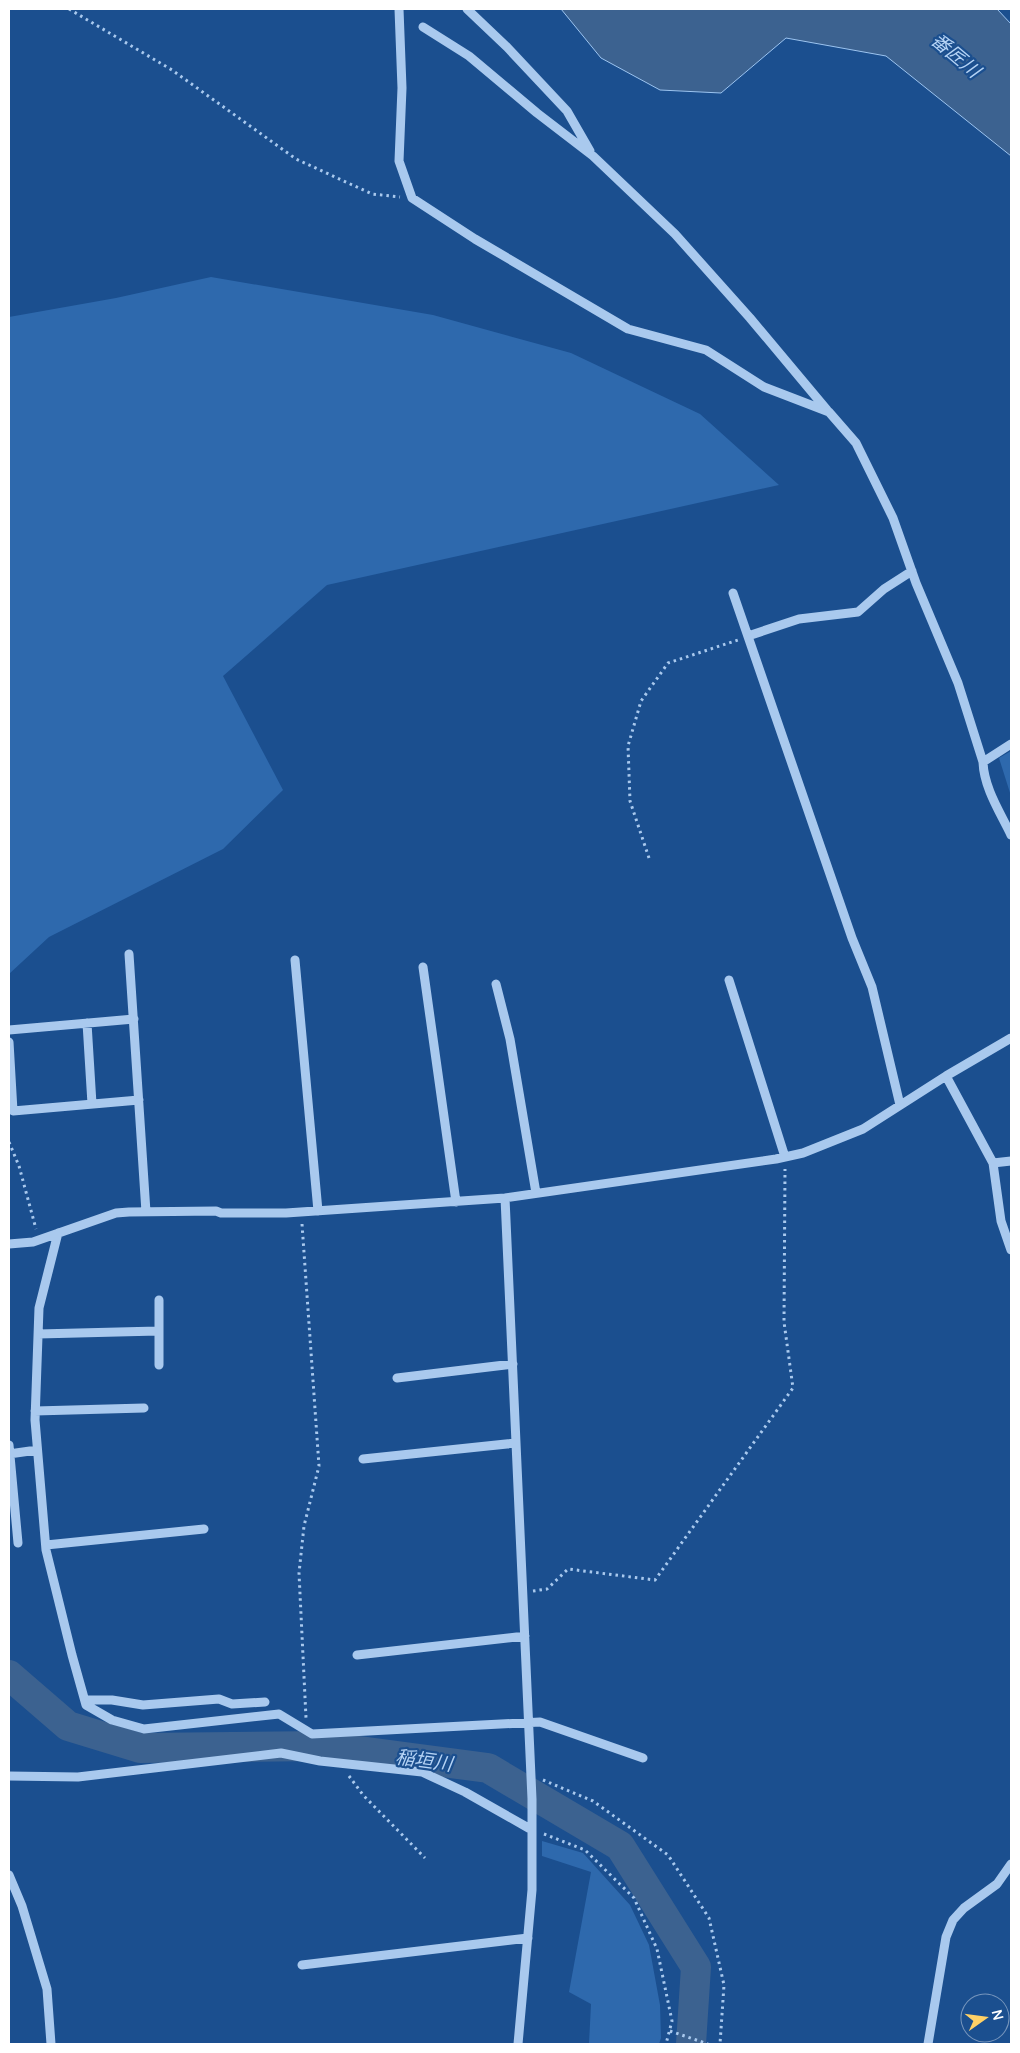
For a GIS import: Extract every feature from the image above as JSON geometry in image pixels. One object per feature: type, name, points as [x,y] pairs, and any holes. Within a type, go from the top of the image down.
[{"type":"street","points":[[399,9],[402,88],[398,161],[412,198],[475,239],[628,329],[706,350],[764,386],[829,412]]},
{"type":"street","points":[[467,9],[507,47],[567,111],[593,156]]},
{"type":"street","points":[[423,27],[469,56],[537,113],[593,156],[675,234],[750,318],[856,443],[893,518],[912,571],[958,683],[983,762],[984,774],[989,788],[1011,835]]},
{"type":"street","points":[[748,636],[799,619],[858,612],[884,589],[912,571]]},
{"type":"street","points":[[732,593],[852,938],[872,986],[900,1105]]},
{"type":"street","points":[[983,762],[1011,744]]},
{"type":"street","points":[[129,954],[146,1212]]},
{"type":"street","points":[[295,960],[318,1211]]},
{"type":"street","points":[[423,967],[456,1202]]},
{"type":"street","points":[[729,980],[785,1157]]},
{"type":"street","points":[[496,984],[510,1039],[536,1193]]},
{"type":"street","points":[[9,1030],[134,1019]]},
{"type":"street","points":[[87,1024],[92,1104]]},
{"type":"street","points":[[9,1244],[38,1240],[116,1213],[302,1212],[505,1198],[785,1157],[832,1142],[863,1129],[946,1076],[1011,1038]]},
{"type":"street","points":[[9,1042],[13,1111],[139,1100]]},
{"type":"street","points":[[946,1076],[993,1163],[1001,1221],[1011,1250]]},
{"type":"street","points":[[993,1163],[1011,1160]]},
{"type":"street","points":[[505,1198],[532,1799],[532,1890],[518,2044]]},
{"type":"street","points":[[58,1233],[39,1308],[35,1411],[37,1450],[46,1545],[72,1655],[86,1704],[112,1720],[144,1729],[279,1714],[312,1734],[528,1721],[540,1722],[643,1758]]},
{"type":"street","points":[[159,1364],[158,1331],[160,1300]]},
{"type":"street","points":[[38,1334],[158,1331]]},
{"type":"street","points":[[397,1378],[513,1364]]},
{"type":"street","points":[[35,1411],[144,1408]]},
{"type":"street","points":[[363,1459],[516,1443]]},
{"type":"street","points":[[9,1445],[18,1543]]},
{"type":"street","points":[[9,1454],[37,1450]]},
{"type":"street","points":[[46,1545],[204,1529]]},
{"type":"street","points":[[357,1655],[524,1636]]},
{"type":"street","points":[[85,1700],[112,1700],[143,1705],[219,1698],[232,1704],[265,1702]]},
{"type":"street","points":[[9,1776],[78,1777],[281,1753],[340,1763],[422,1772],[466,1792],[532,1830]]},
{"type":"street","points":[[928,2044],[946,1937],[953,1920],[964,1908],[997,1884],[1011,1864]]},
{"type":"street","points":[[9,1875],[22,1906],[47,1989],[51,2044]]},
{"type":"street","points":[[302,1965],[528,1938]]},
{"type":"path","points":[[69,9],[172,70],[296,159],[372,194],[412,198]]},
{"type":"path","points":[[649,858],[630,801],[628,746],[641,701],[668,663],[748,636]]},
{"type":"path","points":[[9,1142],[19,1166],[38,1240]]},
{"type":"path","points":[[523,1592],[547,1589],[568,1569],[655,1580],[793,1388],[784,1322],[785,1157]]},
{"type":"path","points":[[302,1212],[319,1466],[304,1526],[299,1573],[307,1731]]},
{"type":"path","points":[[340,1763],[363,1795],[424,1858]]},
{"type":"path","points":[[531,1775],[592,1801],[668,1855],[709,1918],[724,1985],[720,2044]]},
{"type":"path","points":[[532,1830],[586,1850],[634,1898],[657,1949],[672,2021],[666,2044]]},
{"type":"path","points":[[670,2031],[708,2044]]},
{"type":"shaded area","points":[[211,277],[433,315],[571,353],[700,414],[779,485],[327,585],[223,676],[283,790],[223,849],[49,937],[9,974],[9,317],[116,298]]},
{"type":"shaded area","points":[[1011,751],[1011,796],[999,758]]},
{"type":"shaded area","points":[[542,1841],[583,1853],[630,1905],[649,1945],[660,2005],[661,2038],[659,2044],[589,2044],[591,2004],[569,1992],[591,1872],[542,1856]]},
{"type":"water","name":"番匠川","points":[[561,9],[997,9],[1011,24],[1011,156],[886,56],[786,38],[721,93],[660,90],[601,58]]},
{"type":"waterway","name":"稲垣川","points":[[9,1675],[68,1726],[140,1748],[322,1746],[488,1768],[620,1846],[696,1967],[691,2044]]}]
